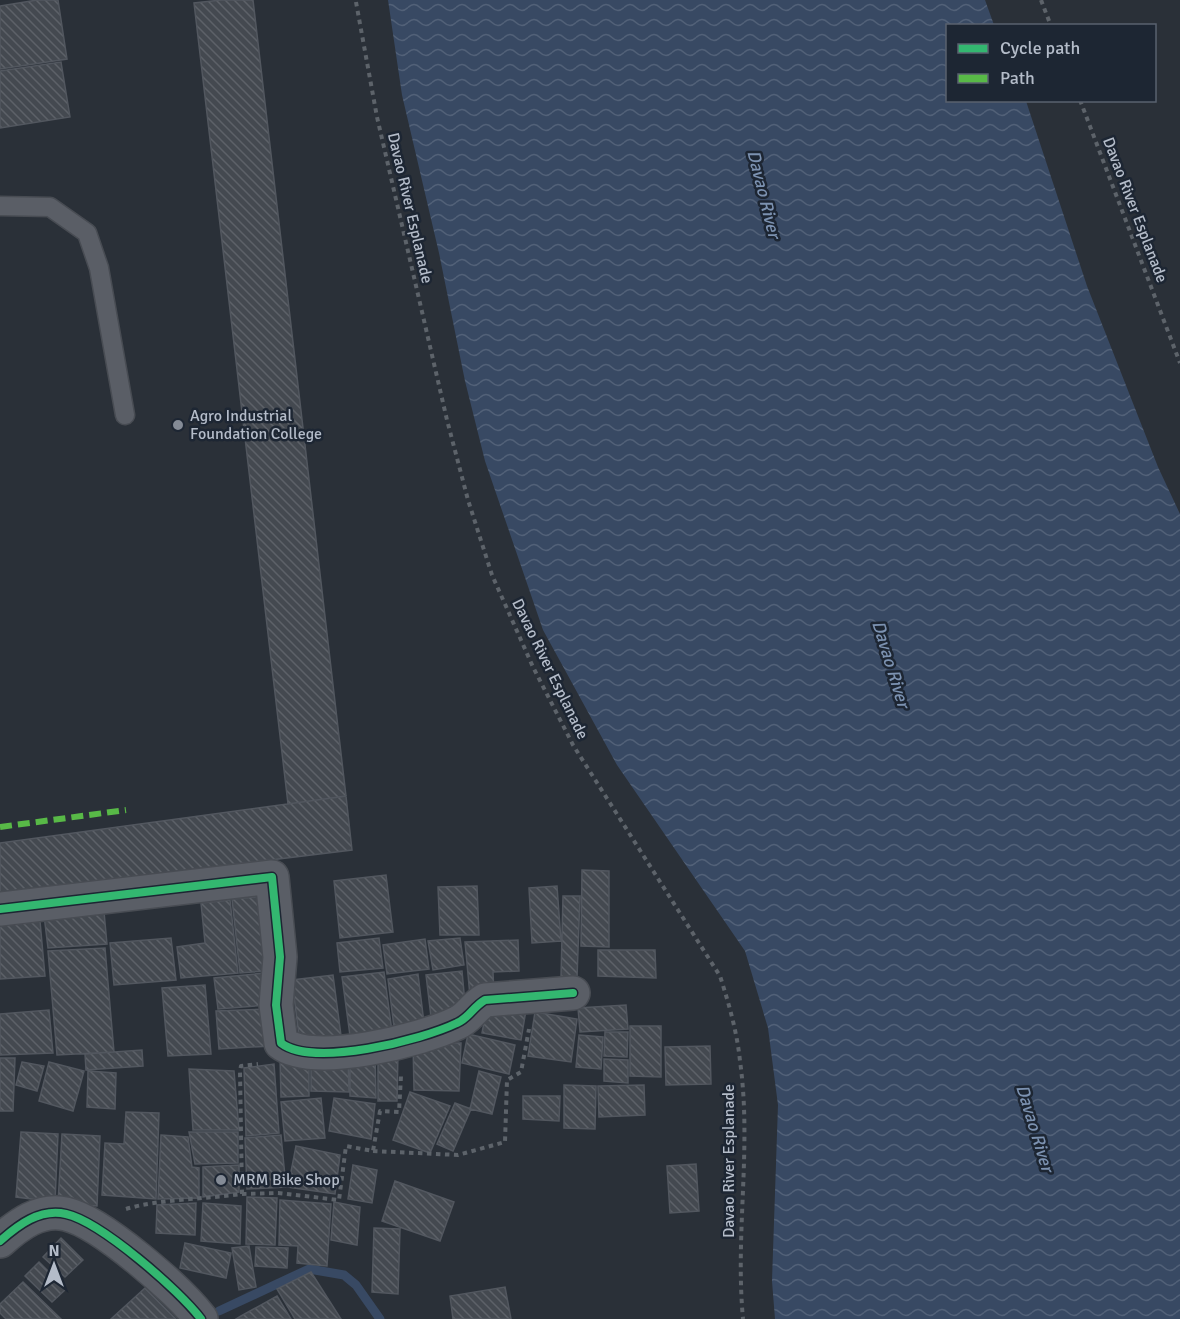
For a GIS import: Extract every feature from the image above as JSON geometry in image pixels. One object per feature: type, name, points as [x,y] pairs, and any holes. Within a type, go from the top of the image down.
[{"type":"street","points":[[0,909],[272,877],[280,957],[276,1005],[281,1044],[301,1053],[325,1053],[403,1042],[433,1034],[461,1021],[484,1000],[573,993]]},
{"type":"street","points":[[0,1242],[32,1218],[50,1214],[66,1214],[96,1230],[141,1261],[201,1319]]},
{"type":"lane","points":[[0,206],[50,207],[87,233],[99,268],[125,415]]},
{"type":"path","points":[[1041,0],[1050,24]]},
{"type":"path","points":[[96,1230],[116,1213],[142,1204],[201,1200],[242,1194],[278,1193],[339,1200],[345,1146],[373,1151],[458,1155],[505,1143],[507,1080],[521,1072],[536,996]]},
{"type":"path","points":[[373,1151],[380,1112],[399,1112],[403,1042]]},
{"type":"path","points":[[242,1194],[241,1066],[265,1061],[268,1054],[281,1044]]},
{"type":"water","name":"Davao River","points":[[388,0],[985,0],[994,24],[946,24],[946,102],[1026,102],[1087,286],[1158,467],[1180,514],[1180,1319],[775,1319],[772,1281],[778,1105],[768,1028],[745,951],[617,765],[543,630],[485,461],[465,381],[439,253],[402,95]]},
{"type":"building","points":[[37,0],[58,0],[67,59],[0,69],[0,6]]},
{"type":"building","points":[[253,0],[346,796],[288,804],[194,3]]},
{"type":"building","points":[[61,62],[70,117],[0,128],[0,71]]},
{"type":"building","points":[[346,796],[352,850],[0,893],[0,843]]},
{"type":"building","points":[[582,870],[609,871],[609,947],[581,946]]},
{"type":"building","points":[[386,875],[393,932],[340,938],[334,881]]},
{"type":"building","points":[[477,886],[479,935],[440,935],[438,887]]},
{"type":"building","points":[[557,886],[561,941],[532,943],[529,888]]},
{"type":"building","points":[[267,896],[275,970],[240,973],[232,899]]},
{"type":"building","points":[[563,896],[580,896],[577,978],[561,977]]},
{"type":"building","points":[[230,900],[238,973],[181,978],[177,947],[205,943],[201,903]]},
{"type":"building","points":[[103,901],[107,944],[48,948],[43,907]]},
{"type":"building","points":[[39,910],[45,976],[0,979],[0,913]]},
{"type":"building","points":[[171,938],[176,980],[114,985],[110,943]]},
{"type":"building","points":[[379,938],[383,968],[340,972],[337,943]]},
{"type":"building","points":[[460,938],[464,965],[433,970],[428,941]]},
{"type":"building","points":[[425,939],[429,969],[387,974],[383,945]]},
{"type":"building","points":[[518,940],[519,971],[493,972],[494,995],[470,996],[465,942]]},
{"type":"building","points":[[105,948],[114,1052],[57,1055],[48,951]]},
{"type":"building","points":[[598,950],[655,950],[656,978],[598,976]]},
{"type":"building","points":[[462,971],[466,1014],[431,1017],[426,975]]},
{"type":"building","points":[[384,972],[393,1039],[351,1043],[342,977]]},
{"type":"building","points":[[265,973],[268,1005],[218,1009],[214,978]]},
{"type":"building","points":[[418,974],[425,1031],[395,1035],[388,979]]},
{"type":"building","points":[[333,975],[342,1043],[300,1044],[292,980]]},
{"type":"building","points":[[205,985],[211,1054],[168,1056],[162,988]]},
{"type":"building","points":[[488,1002],[526,1010],[521,1040],[482,1033]]},
{"type":"building","points":[[626,1005],[628,1029],[580,1032],[578,1008]]},
{"type":"building","points":[[269,1009],[271,1046],[219,1049],[216,1011]]},
{"type":"building","points":[[49,1010],[53,1053],[0,1055],[0,1014]]},
{"type":"building","points":[[535,1012],[577,1019],[571,1062],[528,1056]]},
{"type":"building","points":[[630,1026],[661,1026],[661,1077],[630,1076]]},
{"type":"building","points":[[605,1032],[628,1032],[627,1057],[604,1056]]},
{"type":"building","points":[[468,1034],[515,1045],[509,1074],[462,1063]]},
{"type":"building","points":[[579,1035],[603,1037],[601,1069],[576,1067]]},
{"type":"building","points":[[413,1043],[461,1043],[459,1091],[414,1090]]},
{"type":"building","points":[[710,1046],[711,1084],[666,1085],[665,1047]]},
{"type":"building","points":[[142,1050],[143,1066],[86,1070],[85,1054]]},
{"type":"building","points":[[378,1053],[398,1053],[397,1101],[378,1101]]},
{"type":"building","points":[[311,1055],[348,1055],[349,1092],[311,1091]]},
{"type":"building","points":[[350,1055],[375,1055],[376,1098],[350,1096]]},
{"type":"building","points":[[309,1057],[309,1096],[281,1097],[280,1058]]},
{"type":"building","points":[[0,1058],[15,1058],[13,1111],[0,1111]]},
{"type":"building","points":[[604,1059],[628,1060],[628,1083],[604,1081]]},
{"type":"building","points":[[22,1062],[44,1066],[37,1091],[16,1085]]},
{"type":"building","points":[[49,1062],[84,1071],[73,1111],[39,1101]]},
{"type":"building","points":[[274,1064],[279,1133],[246,1136],[244,1068]]},
{"type":"building","points":[[189,1069],[234,1071],[239,1130],[193,1130]]},
{"type":"building","points":[[88,1071],[116,1073],[115,1109],[87,1107]]},
{"type":"building","points":[[479,1071],[501,1077],[492,1114],[470,1109]]},
{"type":"building","points":[[564,1085],[596,1086],[595,1129],[564,1128]]},
{"type":"building","points":[[644,1085],[645,1115],[599,1117],[598,1086]]},
{"type":"building","points":[[410,1092],[450,1106],[430,1153],[393,1140]]},
{"type":"building","points":[[523,1096],[560,1096],[559,1121],[523,1119]]},
{"type":"building","points":[[321,1098],[325,1138],[285,1141],[281,1102]]},
{"type":"building","points":[[334,1098],[375,1104],[371,1139],[329,1131]]},
{"type":"building","points":[[455,1103],[471,1109],[453,1151],[437,1144]]},
{"type":"building","points":[[126,1112],[159,1113],[156,1199],[102,1195],[105,1143],[124,1144]]},
{"type":"building","points":[[21,1132],[58,1134],[55,1202],[16,1197]]},
{"type":"building","points":[[189,1132],[238,1132],[238,1163],[195,1164]]},
{"type":"building","points":[[62,1134],[100,1136],[97,1206],[58,1203]]},
{"type":"building","points":[[161,1135],[188,1137],[192,1167],[199,1168],[199,1198],[158,1199]]},
{"type":"building","points":[[281,1135],[286,1187],[247,1189],[245,1138]]},
{"type":"building","points":[[296,1146],[340,1155],[335,1194],[288,1187]]},
{"type":"building","points":[[696,1164],[699,1211],[670,1213],[667,1166]]},
{"type":"building","name":"MRM Bike Shop","points":[[239,1165],[239,1192],[203,1197],[203,1167]]},
{"type":"building","points":[[353,1165],[377,1170],[372,1203],[348,1199]]},
{"type":"building","points":[[395,1181],[454,1202],[440,1241],[382,1221]]},
{"type":"building","points":[[247,1197],[277,1198],[275,1245],[246,1244]]},
{"type":"building","points":[[280,1200],[331,1204],[327,1266],[297,1263],[298,1246],[279,1245]]},
{"type":"building","points":[[334,1202],[360,1207],[357,1245],[331,1240]]},
{"type":"building","points":[[196,1203],[195,1235],[156,1233],[157,1205]]},
{"type":"building","points":[[203,1203],[241,1206],[240,1244],[201,1241]]},
{"type":"building","points":[[374,1228],[400,1229],[398,1294],[372,1292]]},
{"type":"building","points":[[61,1238],[83,1260],[65,1277],[43,1257]]},
{"type":"building","points":[[185,1243],[231,1253],[226,1278],[180,1268]]},
{"type":"building","points":[[249,1246],[256,1287],[239,1290],[232,1248]]},
{"type":"building","points":[[256,1247],[288,1248],[287,1268],[255,1266]]},
{"type":"building","points":[[39,1262],[66,1289],[52,1302],[25,1276]]},
{"type":"building","points":[[311,1272],[341,1319],[295,1319],[277,1289]]},
{"type":"building","points":[[23,1282],[61,1319],[6,1319],[0,1313],[0,1304]]},
{"type":"building","points":[[505,1287],[511,1319],[453,1319],[450,1296]]},
{"type":"building","points":[[145,1288],[176,1319],[111,1319]]},
{"type":"building","points":[[277,1296],[291,1319],[236,1319],[241,1316]]},
{"type":"waterway","points":[[219,1311],[309,1269],[344,1275],[356,1285],[380,1319]]},
{"type":"marked path","points":[[0,827],[126,810]]},
{"type":"cycle path","points":[[0,909],[272,877],[280,957],[276,1005],[281,1043],[296,1050],[317,1053],[368,1049],[441,1030],[465,1018],[485,1000],[573,993]]},
{"type":"cycle path","points":[[0,1241],[30,1219],[47,1213],[66,1214],[99,1230],[118,1243],[176,1291],[201,1319]]},
{"type":"place","name":"Agro Industrial Foundation College","points":[[178,425]]},
{"type":"place","name":"MRM Bike Shop","points":[[221,1180]]}]
